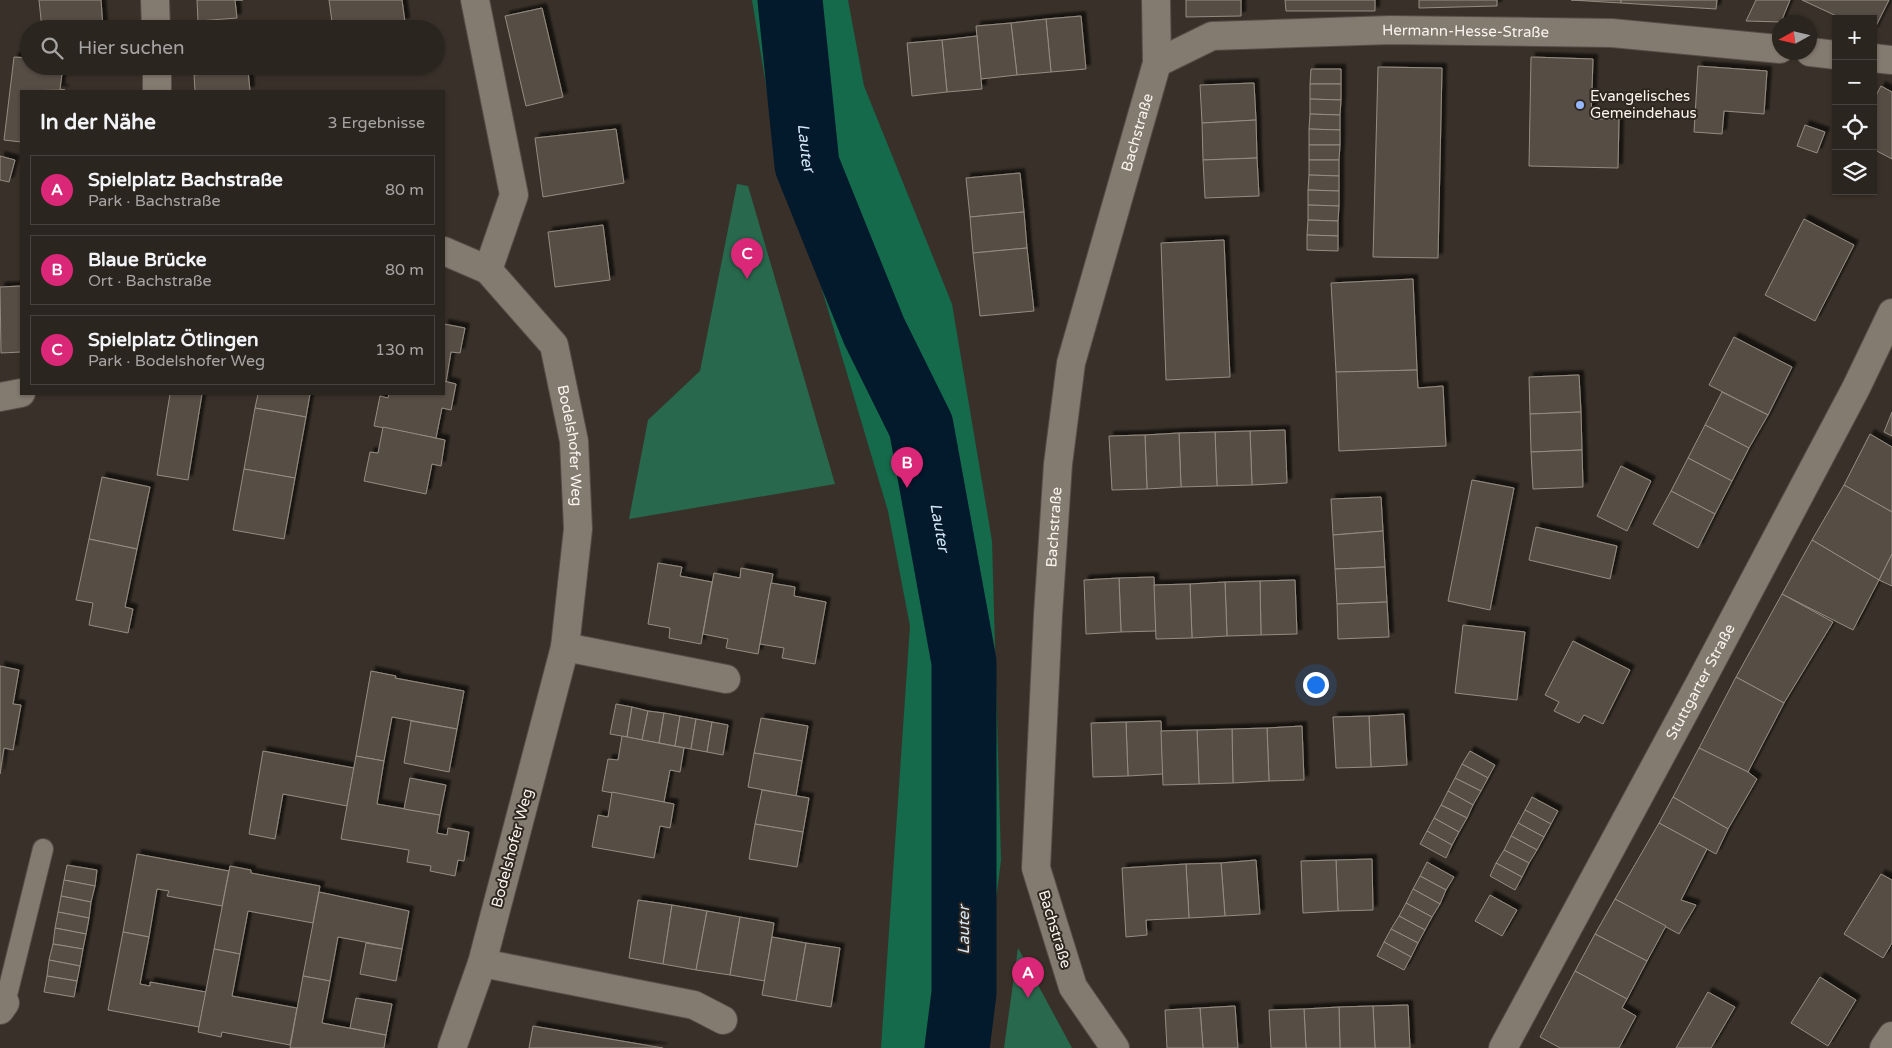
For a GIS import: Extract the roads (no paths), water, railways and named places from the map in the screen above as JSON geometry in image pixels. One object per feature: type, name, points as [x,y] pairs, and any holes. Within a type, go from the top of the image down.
[{"type":"street","points":[[155,0],[156,20]]},
{"type":"street","points":[[475,0],[514,195],[488,270]]},
{"type":"street","name":"Bachstraße","points":[[1115,1048],[1073,987],[1036,868],[1057,474],[1071,362],[1157,63],[1156,0]]},
{"type":"street","name":"Hermann-Hesse-Straße","points":[[1157,63],[1212,36],[1391,30],[1612,33],[1772,48]]},
{"type":"street","points":[[1817,53],[1832,55]]},
{"type":"street","points":[[1877,58],[1892,60]]},
{"type":"street","points":[[157,75],[157,90]]},
{"type":"street","name":"Bodelshofer Weg","points":[[445,251],[488,270],[554,345],[574,441],[578,529],[565,647],[482,963],[452,1048]]},
{"type":"street","name":"Stuttgarter Straße","points":[[1503,1048],[1742,604],[1856,388],[1892,313]]},
{"type":"street","points":[[0,396],[20,393]]},
{"type":"street","points":[[565,647],[726,679]]},
{"type":"street","points":[[482,963],[694,1006],[723,1020]]},
{"type":"street","points":[[1884,1048],[1892,1036]]},
{"type":"lane","points":[[2,1007],[43,848]]},
{"type":"waterway","name":"Lauter","points":[[790,0],[807,165],[874,331],[921,426],[964,662],[964,993],[957,1048]]},
{"type":"place","name":"Evangelisches Gemeindehaus","points":[[1580,105]]},
{"type":"place","name":"Spielplatz Ötlingen","points":[[747,279]]},
{"type":"place","name":"Blaue Brücke","points":[[907,488]]},
{"type":"place","name":"Spielplatz Bachstraße","points":[[1028,998]]}]
